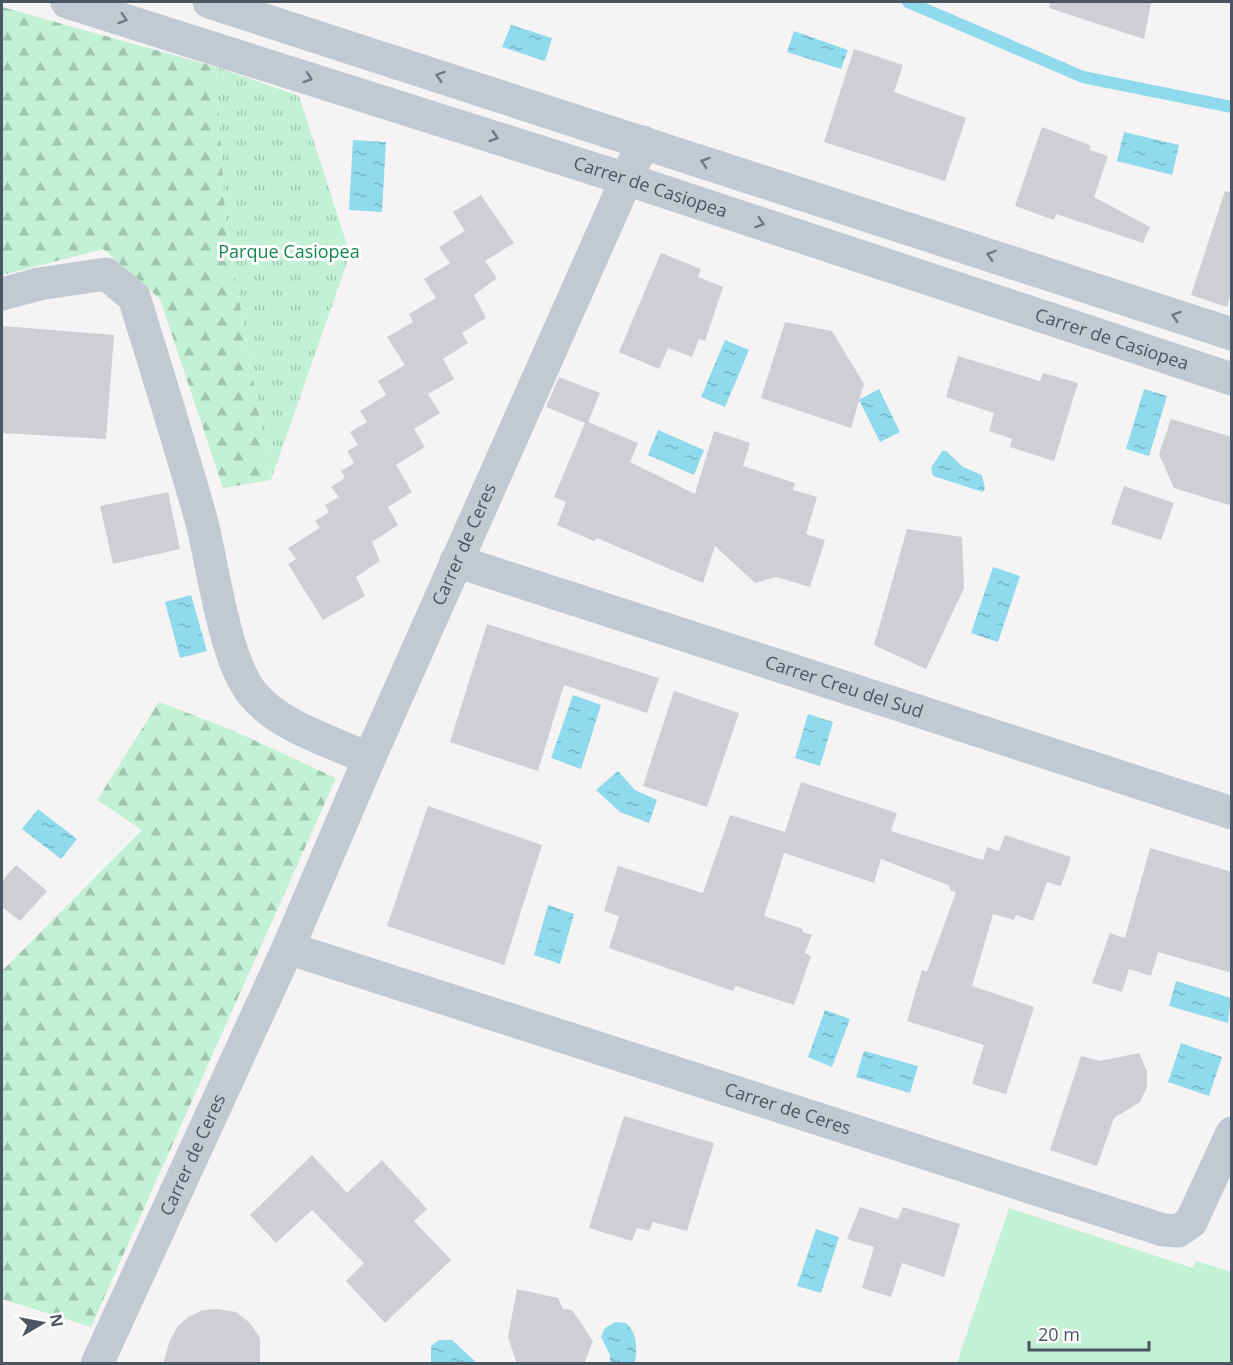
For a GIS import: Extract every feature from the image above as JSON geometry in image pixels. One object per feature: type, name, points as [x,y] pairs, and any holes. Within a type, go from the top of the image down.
[{"type":"street","name":"Carrer de Casiopea","points":[[67,2],[626,179],[1232,379]]},
{"type":"street","points":[[209,2],[1232,334]]},
{"type":"street","name":"Carrer de Ceres","points":[[97,1364],[288,948],[456,561],[643,142]]},
{"type":"street","points":[[2,294],[39,284],[106,274],[135,297],[201,519],[232,655],[243,678],[250,690],[272,713],[369,759]]},
{"type":"street","name":"Carrer Creu del Sud","points":[[456,561],[1232,813]]},
{"type":"street","name":"Carrer de Ceres","points":[[288,948],[1162,1230],[1178,1231],[1191,1222],[1232,1133]]},
{"type":"green space","points":[[2,7],[216,67],[226,224],[271,480],[223,488],[160,299],[103,249],[2,275]]},
{"type":"green space","name":"Parque Casiopea","points":[[216,67],[299,96],[350,254],[271,480],[226,224]]},
{"type":"green space","points":[[159,702],[232,730],[336,778],[91,1327],[2,1299],[2,971],[142,830],[97,800]]},
{"type":"green space","points":[[1009,1208],[1193,1268],[1196,1261],[1231,1272],[1231,1363],[957,1363]]},
{"type":"water","points":[[511,25],[552,38],[545,61],[502,47]]},
{"type":"water","points":[[794,31],[848,50],[841,69],[787,52]]},
{"type":"water","points":[[1124,132],[1179,145],[1172,175],[1117,161]]},
{"type":"water","points":[[353,140],[386,142],[382,212],[349,210]]},
{"type":"water","points":[[725,340],[749,350],[725,407],[701,397]]},
{"type":"water","points":[[879,389],[900,432],[880,442],[859,400]]},
{"type":"water","points":[[1144,389],[1167,396],[1149,456],[1126,449]]},
{"type":"water","points":[[658,430],[704,450],[694,475],[648,455]]},
{"type":"water","points":[[942,451],[946,451],[963,467],[982,475],[985,488],[983,492],[933,476],[931,468]]},
{"type":"water","points":[[993,567],[1020,576],[998,642],[971,633]]},
{"type":"water","points":[[191,595],[207,651],[180,658],[165,602]]},
{"type":"water","points":[[573,695],[601,705],[581,769],[551,758]]},
{"type":"water","points":[[808,714],[833,722],[820,766],[795,758]]},
{"type":"water","points":[[618,771],[635,790],[657,800],[649,823],[620,812],[596,790]]},
{"type":"water","points":[[38,809],[77,839],[61,859],[22,829]]},
{"type":"water","points":[[548,905],[574,914],[560,964],[534,955]]},
{"type":"water","points":[[1176,981],[1231,998],[1228,1023],[1169,1006]]},
{"type":"water","points":[[825,1010],[850,1019],[832,1067],[808,1057]]},
{"type":"water","points":[[1181,1043],[1222,1057],[1209,1096],[1168,1082]]},
{"type":"water","points":[[864,1051],[918,1066],[910,1093],[856,1077]]},
{"type":"water","points":[[816,1229],[839,1237],[821,1293],[797,1286]]},
{"type":"water","points":[[615,1322],[626,1323],[633,1332],[636,1347],[635,1363],[610,1363],[610,1355],[601,1337],[605,1328]]},
{"type":"water","points":[[439,1340],[452,1340],[477,1363],[431,1363],[431,1346]]},
{"type":"building","points":[[1050,2],[1151,2],[1144,39],[1049,8]]},
{"type":"building","points":[[854,49],[903,65],[894,92],[966,118],[945,181],[824,142]]},
{"type":"building","points":[[1042,127],[1090,145],[1090,150],[1108,156],[1094,197],[1150,227],[1143,243],[1056,214],[1054,220],[1015,206]]},
{"type":"building","points":[[1225,191],[1232,192],[1232,289],[1227,307],[1191,295]]},
{"type":"building","points":[[481,195],[514,243],[485,261],[497,278],[474,295],[486,318],[462,333],[468,343],[443,359],[454,379],[428,394],[440,413],[414,429],[425,447],[396,465],[412,492],[388,507],[398,525],[372,542],[380,561],[356,577],[365,596],[323,620],[288,564],[296,559],[288,548],[320,528],[315,521],[329,512],[325,505],[339,497],[331,487],[345,478],[341,471],[354,463],[347,451],[358,445],[350,432],[367,422],[360,411],[386,395],[378,381],[405,365],[387,337],[413,322],[409,314],[436,298],[424,279],[450,263],[439,247],[465,231],[453,212]]},
{"type":"building","points":[[661,253],[701,269],[698,277],[723,287],[705,341],[699,339],[692,357],[668,348],[659,369],[619,352]]},
{"type":"building","points":[[785,322],[832,331],[864,384],[851,428],[761,398]]},
{"type":"building","points":[[2,326],[114,335],[106,439],[2,433]]},
{"type":"building","points":[[958,356],[1040,381],[1043,373],[1078,383],[1054,461],[1010,447],[1012,439],[989,431],[994,413],[946,397]]},
{"type":"building","points":[[559,377],[600,393],[588,422],[638,443],[630,462],[695,494],[714,431],[750,443],[743,466],[795,483],[793,490],[817,497],[806,534],[825,540],[810,587],[776,577],[755,583],[715,546],[703,583],[597,538],[594,541],[557,525],[566,502],[554,497],[585,423],[546,407]]},
{"type":"building","points":[[1171,419],[1232,437],[1232,506],[1174,488],[1159,454]]},
{"type":"building","points":[[1124,486],[1174,503],[1161,540],[1111,524]]},
{"type":"building","points":[[168,492],[180,549],[113,564],[100,506]]},
{"type":"building","points":[[907,529],[962,537],[964,588],[926,669],[874,645]]},
{"type":"building","points":[[487,624],[659,678],[647,713],[564,685],[538,771],[450,742]]},
{"type":"building","points":[[674,691],[739,713],[707,807],[643,786]]},
{"type":"building","points":[[801,782],[897,813],[891,831],[983,860],[987,847],[999,851],[1005,835],[1071,857],[1061,886],[1047,882],[1033,921],[1016,915],[1014,920],[993,914],[972,986],[1034,1007],[1006,1094],[972,1084],[984,1045],[907,1021],[922,970],[927,972],[956,892],[950,890],[950,886],[881,859],[874,883],[784,853],[764,916],[803,929],[802,932],[812,935],[805,953],[811,956],[794,1005],[736,986],[733,991],[609,948],[619,916],[604,911],[618,866],[703,893],[730,815],[785,832]]},
{"type":"building","points":[[428,806],[542,845],[504,965],[387,926]]},
{"type":"building","points":[[1150,848],[1232,872],[1232,973],[1158,952],[1151,976],[1129,969],[1122,992],[1092,983],[1110,933],[1125,938]]},
{"type":"building","points":[[16,865],[47,891],[20,921],[2,907],[2,881]]},
{"type":"building","points":[[1139,1053],[1147,1071],[1147,1087],[1140,1102],[1114,1118],[1097,1166],[1050,1150],[1081,1056],[1100,1061]]},
{"type":"building","points":[[624,1116],[714,1143],[687,1231],[653,1222],[649,1231],[637,1228],[632,1241],[589,1228]]},
{"type":"building","points":[[312,1155],[347,1193],[382,1160],[427,1209],[414,1221],[451,1260],[385,1323],[346,1281],[364,1263],[312,1210],[276,1243],[250,1215]]},
{"type":"building","points":[[860,1207],[898,1219],[903,1207],[960,1224],[944,1277],[902,1263],[891,1297],[862,1288],[874,1247],[847,1239]]},
{"type":"building","points":[[517,1289],[558,1298],[563,1309],[572,1310],[593,1341],[584,1364],[517,1364],[508,1337]]},
{"type":"building","points":[[217,1309],[236,1312],[250,1323],[260,1338],[260,1364],[163,1364],[170,1340],[178,1326],[188,1317],[203,1310]]},
{"type":"waterway","points":[[908,2],[1083,77],[1232,107]]}]
